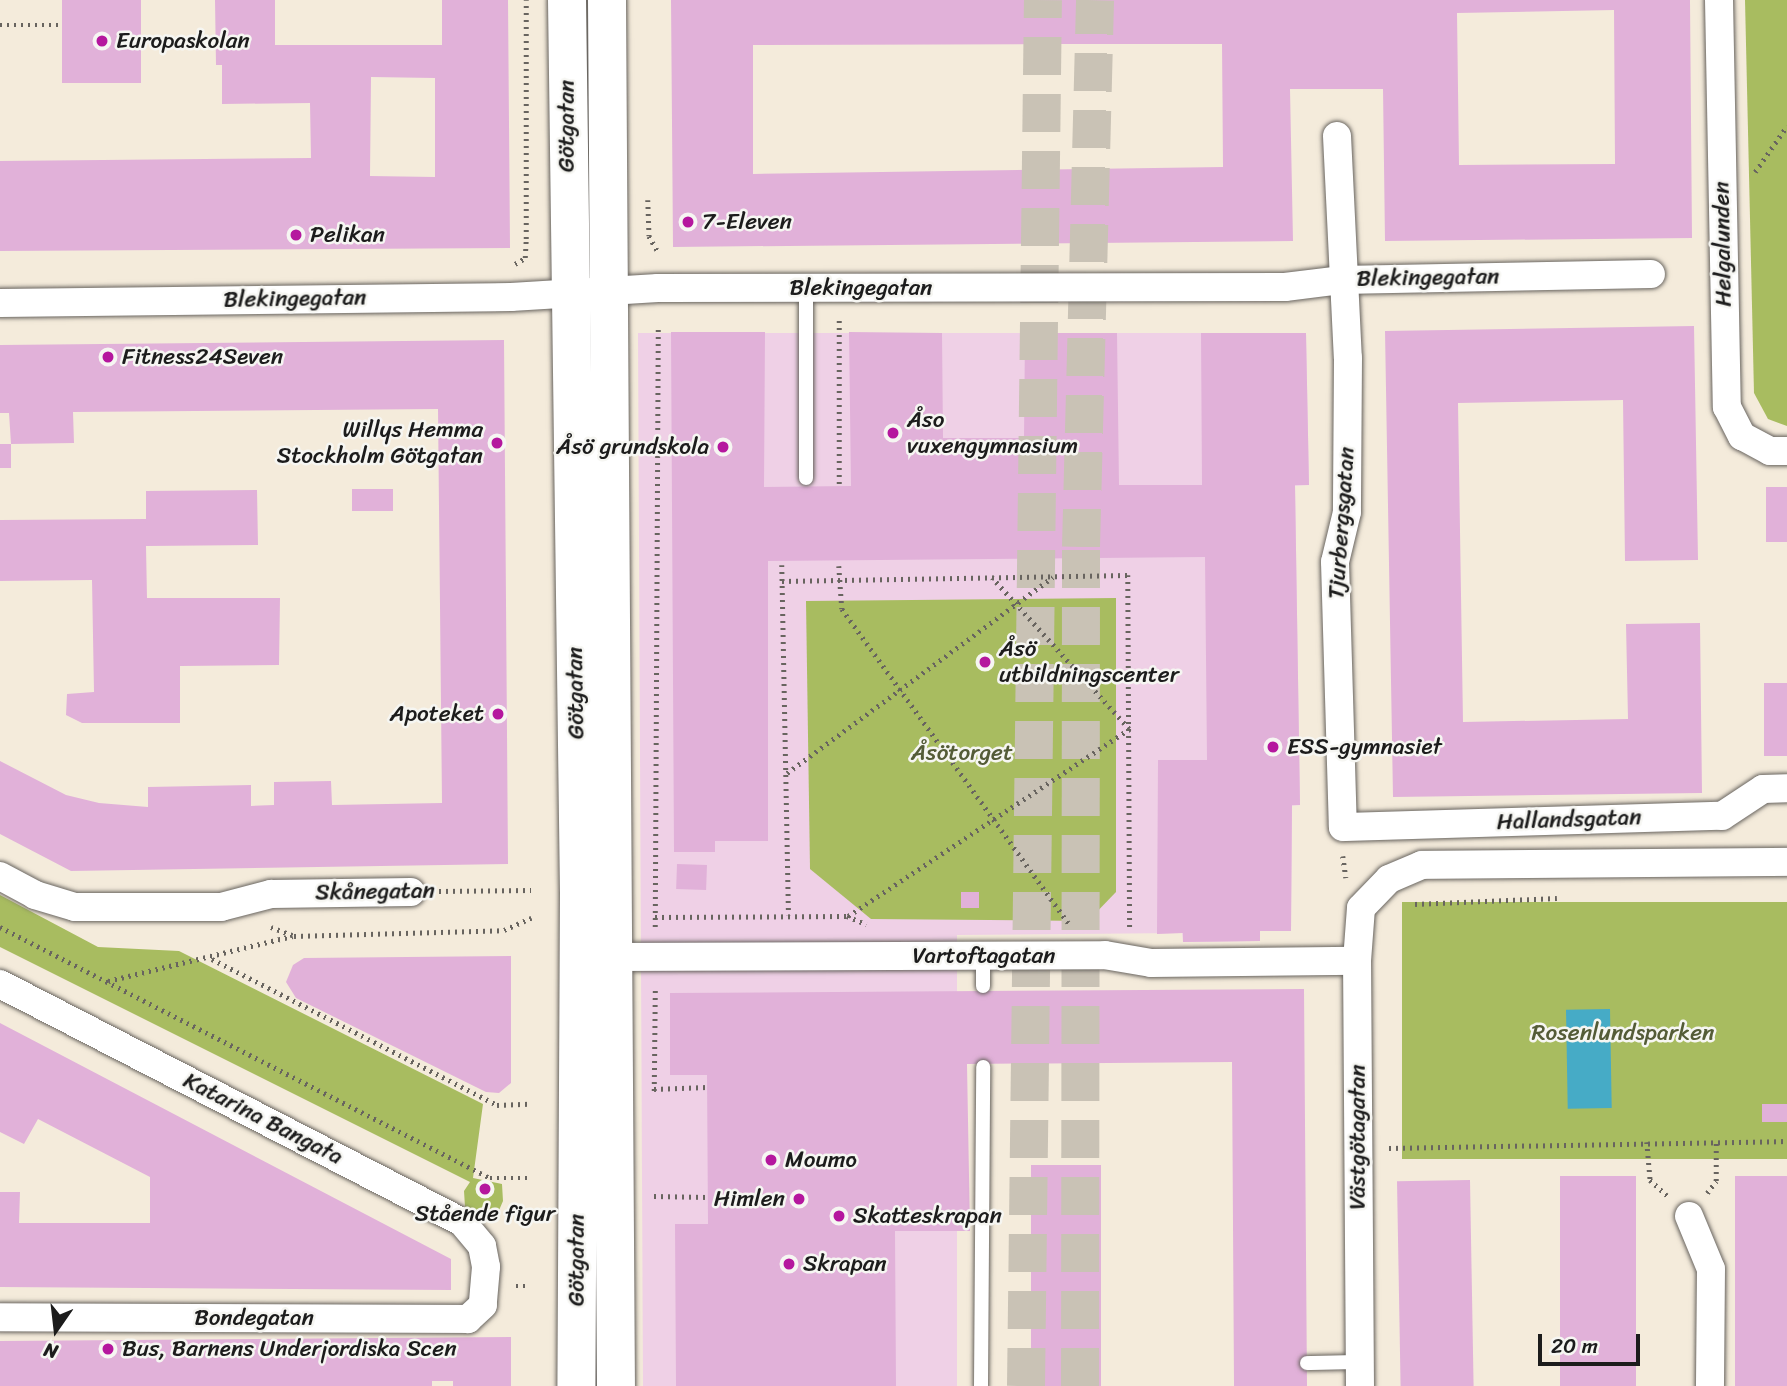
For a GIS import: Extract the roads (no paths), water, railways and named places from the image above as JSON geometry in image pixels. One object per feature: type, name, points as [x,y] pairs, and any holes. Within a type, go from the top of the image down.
[{"type":"street","name":"Götgatan","points":[[567,0],[579,905],[576,1386]]},
{"type":"street","name":"Götgatan","points":[[607,0],[611,291],[611,957],[616,1386]]},
{"type":"street","name":"Helgalunden","points":[[1718,0],[1727,407],[1742,436],[1770,451],[1787,451]]},
{"type":"street","name":"Tjurbergsgatan","points":[[1337,135],[1341,280],[1348,336],[1347,512],[1335,562],[1343,827]]},
{"type":"street","name":"Blekingegatan","points":[[0,303],[806,288],[1285,287],[1341,280],[1651,274]]},
{"type":"street","name":"Hallandsgatan","points":[[1343,827],[1722,816],[1763,789],[1787,788]]},
{"type":"street","name":"Hallandsgatan","points":[[1375,892],[1389,879],[1422,865],[1787,862]]},
{"type":"street","name":"Skånegatan","points":[[0,876],[35,895],[75,907],[221,907],[271,894],[411,892]]},
{"type":"street","name":"Västgötagatan","points":[[1360,1374],[1357,961],[1361,908],[1375,892]]},
{"type":"street","name":"Vartoftagatan","points":[[611,957],[1105,955],[1151,963],[1357,961]]},
{"type":"street","name":"Katarina Bangata","points":[[0,984],[462,1222],[482,1246],[486,1286]]},
{"type":"street","points":[[1689,1216],[1711,1269],[1710,1386]]},
{"type":"street","name":"Bondegatan","points":[[0,1317],[468,1318],[484,1306],[486,1286]]},
{"type":"lane","points":[[806,288],[806,478]]},
{"type":"lane","points":[[983,986],[984,956]]},
{"type":"lane","points":[[981,1386],[983,1067]]},
{"type":"lane","points":[[1307,1363],[1360,1374]]},
{"type":"water","points":[[1610,1009],[1612,1108],[1568,1109],[1566,1010]]},
{"type":"tunnel","points":[[1026,1386],[1043,0]]},
{"type":"tunnel","points":[[1080,1386],[1081,547],[1095,0]]},
{"type":"place","name":"Europaskolan","points":[[102,41]]},
{"type":"place","name":"7-Eleven","points":[[688,222]]},
{"type":"place","name":"Pelikan","points":[[296,235]]},
{"type":"place","name":"Fitness24Seven","points":[[108,357]]},
{"type":"place","name":"Åso vuxengymnasium","points":[[893,433]]},
{"type":"place","name":"Willys Hemma Stockholm Götgatan","points":[[497,443]]},
{"type":"place","name":"Åsö grundskola","points":[[723,447]]},
{"type":"place","name":"Åsö utbildningscenter","points":[[985,662]]},
{"type":"place","name":"Apoteket","points":[[498,714]]},
{"type":"place","name":"ESS-gymnasiet","points":[[1273,747]]},
{"type":"place","name":"Moumo","points":[[771,1160]]},
{"type":"place","name":"Stående figur","points":[[485,1189]]},
{"type":"place","name":"Himlen","points":[[799,1199]]},
{"type":"place","name":"Skatteskrapan","points":[[839,1216]]},
{"type":"place","name":"Skrapan","points":[[789,1264]]},
{"type":"place","name":"Bus, Barnens Underjordiska Scen","points":[[108,1349]]},
{"type":"park label","name":"Åsötorget","points":[[962,753]]},
{"type":"park label","name":"Rosenlundsparken","points":[[1623,1033]]}]
